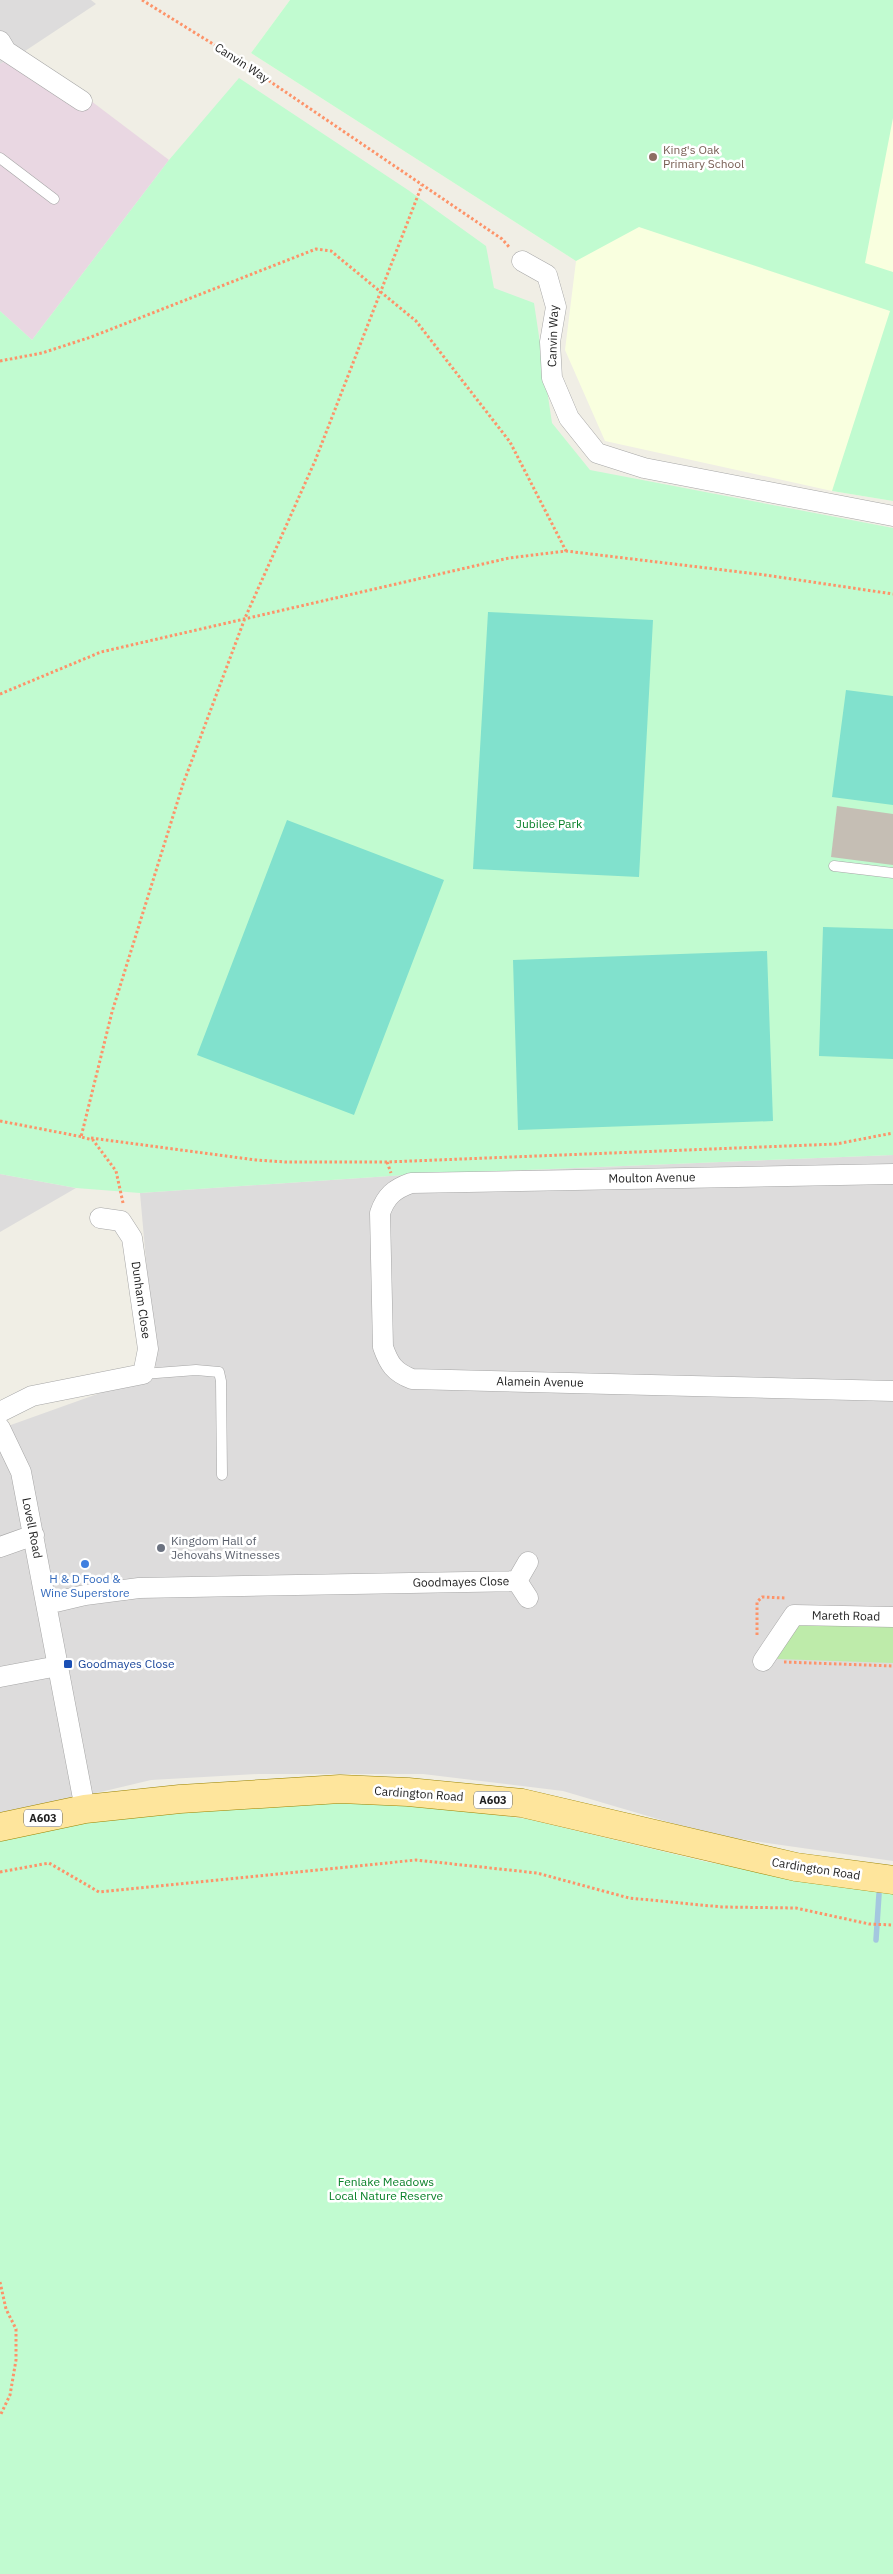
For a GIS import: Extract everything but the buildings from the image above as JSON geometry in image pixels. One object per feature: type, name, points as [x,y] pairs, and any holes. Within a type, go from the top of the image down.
[{"type":"main road","name":"Cardington Road","points":[[0,1827],[85,1809],[278,1791],[340,1788],[408,1792],[522,1803],[796,1867],[893,1880]]},
{"type":"street","points":[[0,41],[6,51],[82,101]]},
{"type":"street","name":"Canvin Way","points":[[522,261],[547,275],[556,307],[550,342],[552,378],[569,418],[597,453],[644,468],[893,516]]},
{"type":"street","name":"Moulton Avenue","points":[[411,1183],[893,1174]]},
{"type":"street","name":"Alamein Avenue","points":[[411,1183],[396,1188],[385,1199],[380,1213],[383,1347],[389,1364],[400,1374],[412,1379],[893,1391]]},
{"type":"street","points":[[100,1218],[121,1221]]},
{"type":"street","name":"Dunham Close","points":[[121,1221],[132,1238],[148,1348],[143,1374]]},
{"type":"street","points":[[0,1412],[32,1396],[143,1374]]},
{"type":"street","name":"Lovell Road","points":[[0,1428],[21,1472],[85,1809]]},
{"type":"street","points":[[0,1547],[34,1535]]},
{"type":"street","name":"Goodmayes Close","points":[[517,1581],[528,1562]]},
{"type":"street","name":"Goodmayes Close","points":[[46,1604],[85,1594],[139,1588],[517,1581]]},
{"type":"street","name":"Goodmayes Close","points":[[517,1581],[528,1598]]},
{"type":"street","name":"Mareth Road","points":[[763,1661],[794,1615],[893,1617]]},
{"type":"street","points":[[0,1677],[58,1666]]},
{"type":"lane","points":[[0,158],[54,200]]},
{"type":"lane","points":[[834,866],[893,872]]},
{"type":"lane","points":[[143,1374],[196,1370],[219,1372],[221,1381],[222,1475]]},
{"type":"path","name":"Canvin Way","points":[[142,0],[234,57],[422,184],[502,239],[522,261]]},
{"type":"path","points":[[81,1137],[112,1012],[183,784],[245,618],[315,461],[422,184]]},
{"type":"path","points":[[0,361],[42,353],[91,337],[316,249],[331,251],[416,320],[510,442],[566,551]]},
{"type":"path","points":[[0,694],[65,665],[101,652],[509,558],[566,551],[765,574],[893,594]]},
{"type":"path","points":[[0,1121],[93,1140],[116,1171],[124,1198],[121,1221]]},
{"type":"path","points":[[81,1137],[256,1160],[387,1162],[836,1144],[893,1133]]},
{"type":"path","points":[[0,1872],[49,1864],[99,1892],[416,1860],[538,1873],[629,1898],[722,1908],[796,1908],[869,1924],[893,1925]]},
{"type":"path","points":[[0,2282],[6,2309],[16,2329],[16,2360],[10,2395],[0,2416]]},
{"type":"shaded area","points":[[0,0],[91,0],[96,4],[25,51],[0,64]]},
{"type":"shaded area","name":"King's Oak Primary School","points":[[290,0],[893,0],[893,501],[832,491],[605,441],[565,350],[576,261],[251,53]]},
{"type":"shaded area","points":[[25,51],[169,160],[32,340],[0,311],[0,64]]},
{"type":"shaded area","points":[[893,1155],[893,1861],[712,1835],[563,1791],[423,1774],[258,1774],[151,1780],[0,1816],[0,1417],[8,1426],[156,1373],[140,1193],[405,1175]]},
{"type":"shaded area","points":[[0,1174],[76,1188],[0,1232]]},
{"type":"green space","name":"King's Oak Primary School","points":[[290,0],[893,0],[893,118],[865,263],[893,272],[893,501],[832,491],[890,311],[639,227],[576,261],[251,53]]},
{"type":"green space","name":"Jubilee Park","points":[[239,78],[408,190],[486,246],[494,288],[534,303],[552,423],[590,470],[893,528],[893,1155],[405,1175],[140,1193],[76,1188],[0,1174],[0,311],[32,340],[169,160]]},
{"type":"green space","points":[[488,612],[653,620],[639,877],[473,869]]},
{"type":"green space","points":[[846,690],[893,696],[893,805],[832,797]]},
{"type":"green space","points":[[287,820],[444,880],[354,1115],[197,1055]]},
{"type":"green space","points":[[823,927],[893,929],[893,1059],[819,1056]]},
{"type":"green space","points":[[767,951],[773,1121],[518,1130],[513,960]]},
{"type":"green space","points":[[797,1625],[893,1627],[893,1663],[777,1659]]},
{"type":"green space","name":"Fenlake Meadows Local Nature Reserve","points":[[342,1799],[452,1809],[527,1819],[707,1862],[827,1883],[893,1891],[893,2574],[0,2574],[0,1837],[100,1819]]},
{"type":"waterway","points":[[876,1940],[879,1894]]},
{"type":"place","name":"King's Oak Primary School","points":[[653,157]]},
{"type":"place","name":"Kingdom Hall of Jehovahs Witnesses","points":[[161,1548]]},
{"type":"place","name":"H & D Food & Wine Superstore","points":[[85,1564]]},
{"type":"place","name":"Goodmayes Close","points":[[68,1664]]}]
